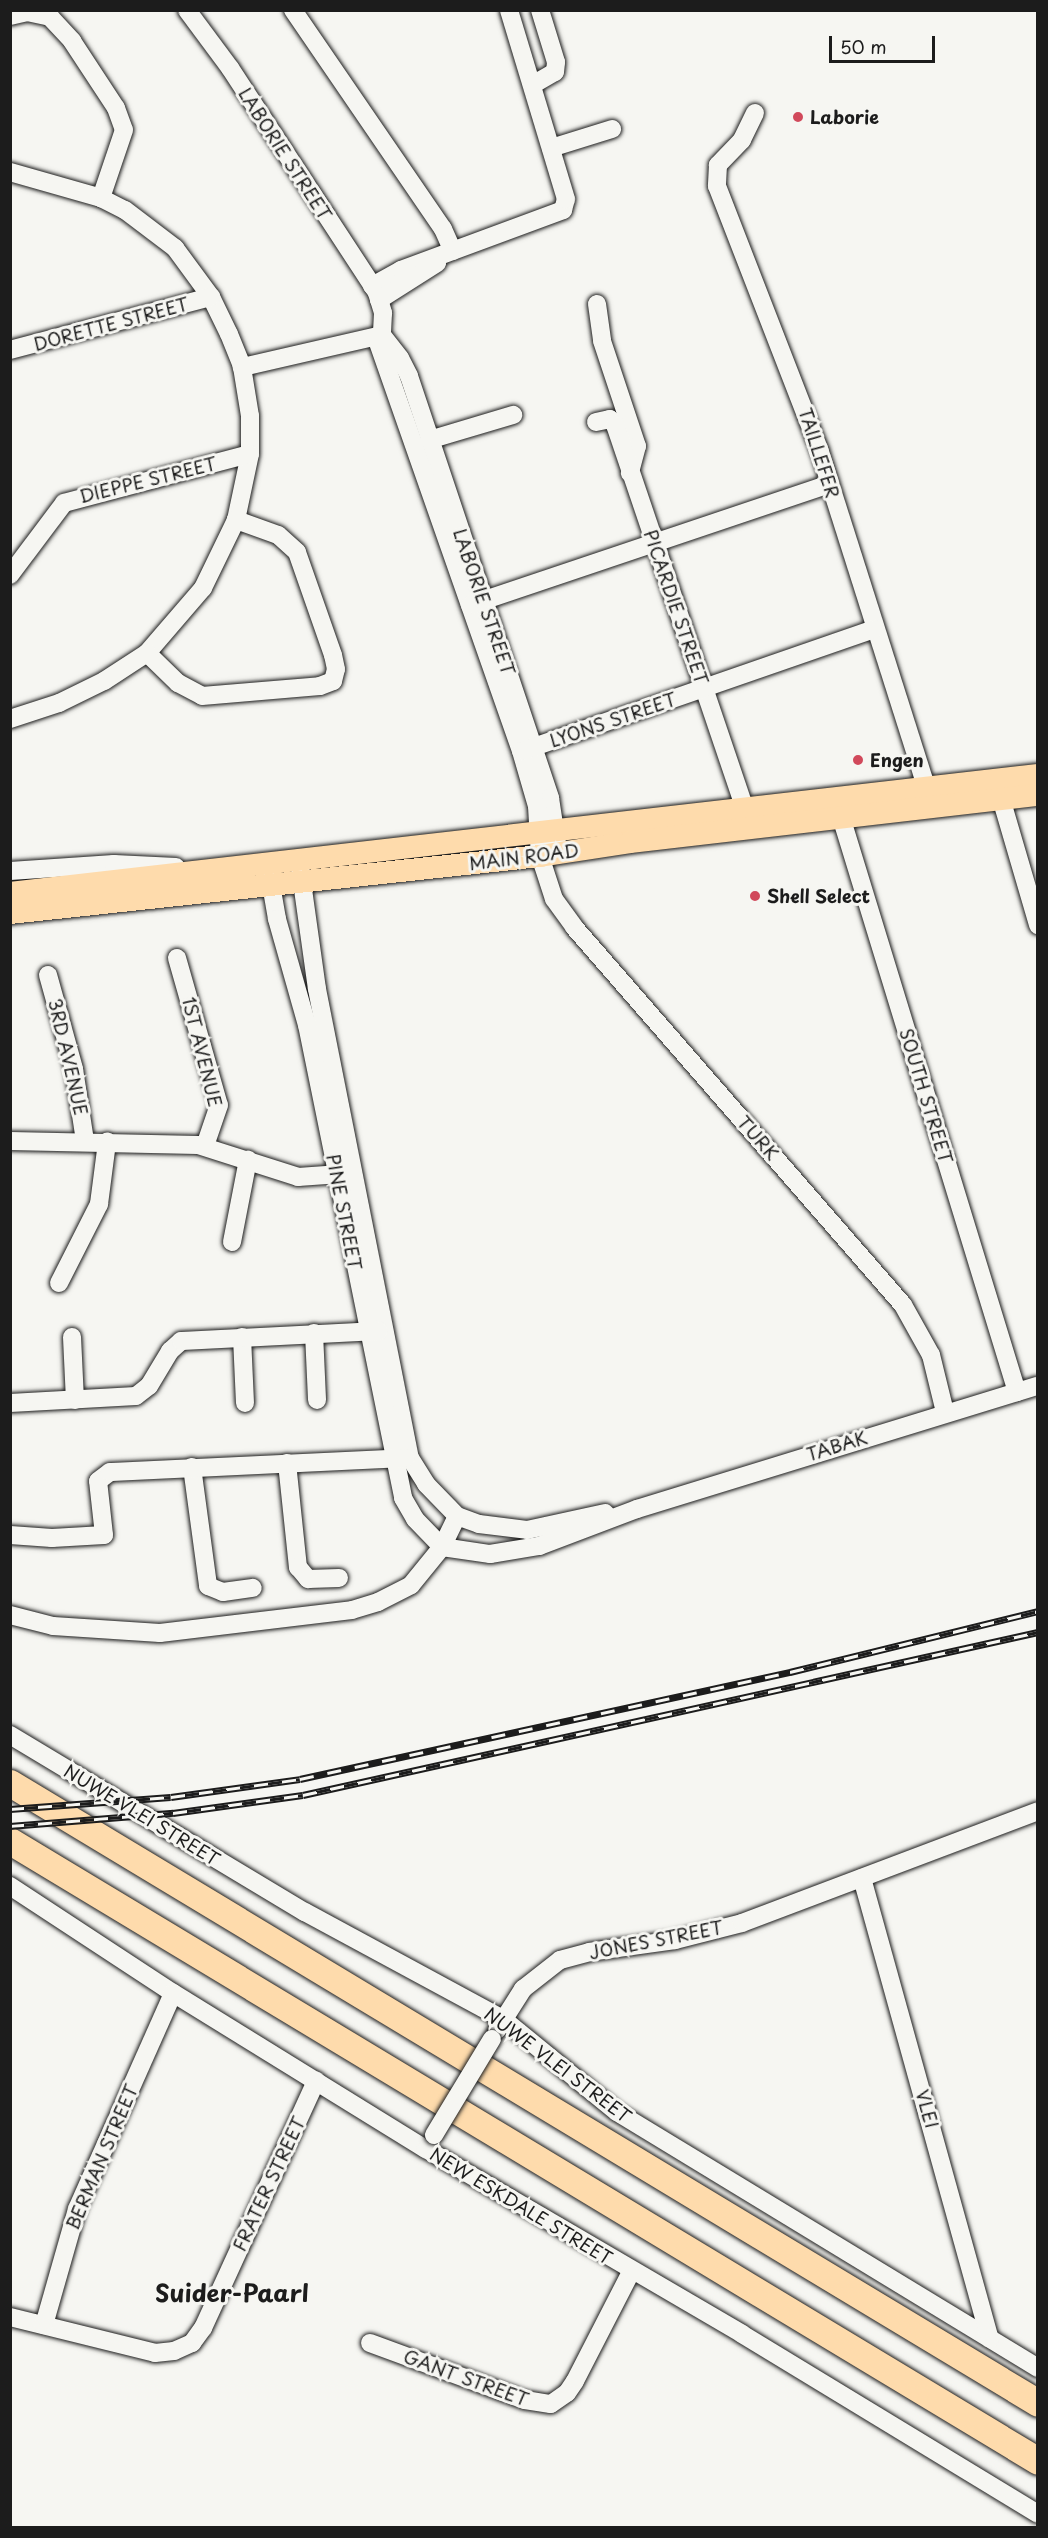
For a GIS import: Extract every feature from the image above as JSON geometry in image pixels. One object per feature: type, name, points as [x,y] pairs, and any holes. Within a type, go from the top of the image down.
[{"type":"highway","points":[[10,1783],[1038,2403]]},
{"type":"highway","points":[[10,1841],[1038,2461]]},
{"type":"main road","name":"MAIN ROAD","points":[[998,790],[1038,775]]},
{"type":"main road","name":"MAIN ROAD","points":[[10,913],[301,872],[548,851],[839,809],[998,790],[1038,795]]},
{"type":"main road","name":"MAIN ROAD","points":[[548,851],[745,810],[839,809]]},
{"type":"main road","name":"MAIN ROAD","points":[[10,893],[213,870],[270,876]]},
{"type":"street","name":"LABORIE STREET","points":[[187,10],[230,68],[375,293],[385,324],[379,336],[404,365],[426,449],[476,602],[528,749],[537,806],[548,851]]},
{"type":"street","points":[[293,10],[443,229],[453,251]]},
{"type":"street","points":[[375,293],[400,270],[563,210],[566,199],[534,84],[509,10]]},
{"type":"street","points":[[534,84],[555,72],[556,62],[540,10]]},
{"type":"street","points":[[10,16],[27,12],[50,17],[62,28],[116,108],[123,130],[101,198]]},
{"type":"street","name":"TAILLEFER","points":[[755,113],[742,140],[718,165],[717,186],[755,289],[793,375],[830,483],[930,798]]},
{"type":"street","points":[[551,148],[612,129]]},
{"type":"street","points":[[10,172],[101,198],[125,210],[176,248],[211,297],[242,367],[250,416],[250,454],[236,520],[203,588],[147,653],[68,698],[10,719]]},
{"type":"street","name":"DORETTE STREET","points":[[10,350],[211,297]]},
{"type":"street","points":[[597,304],[602,341],[637,446],[630,474]]},
{"type":"street","points":[[242,367],[379,336]]},
{"type":"street","points":[[426,449],[513,415]]},
{"type":"street","name":"PICARDIE STREET","points":[[596,422],[608,418],[614,421],[745,810]]},
{"type":"street","name":"DIEPPE STREET","points":[[10,575],[63,502],[250,454]]},
{"type":"street","points":[[476,602],[830,483]]},
{"type":"street","points":[[147,653],[178,683],[202,696],[320,687],[333,681],[336,669],[333,655],[301,558],[278,535],[236,520]]},
{"type":"street","name":"LYONS STREET","points":[[528,749],[875,629]]},
{"type":"street","points":[[998,790],[1038,925]]},
{"type":"street","name":"SOUTH STREET","points":[[839,809],[1017,1392]]},
{"type":"street","name":"TURK","points":[[548,851],[554,899],[574,927],[903,1305],[931,1355],[945,1412]]},
{"type":"street","name":"MAIN ROAD","points":[[10,871],[114,864],[213,870]]},
{"type":"street","name":"PINE STREET","points":[[301,872],[345,1170],[402,1459],[409,1509],[442,1547]]},
{"type":"street","name":"PINE STREET","points":[[270,876],[345,1170]]},
{"type":"street","name":"1ST AVENUE","points":[[177,958],[219,1105],[205,1146]]},
{"type":"street","name":"3RD AVENUE","points":[[48,975],[74,1069],[85,1141]]},
{"type":"street","points":[[10,1141],[85,1141],[205,1146],[298,1177],[345,1170]]},
{"type":"street","points":[[59,1283],[99,1204],[106,1142]]},
{"type":"street","points":[[232,1242],[248,1160]]},
{"type":"street","points":[[10,1403],[136,1396],[149,1386],[170,1352],[181,1341],[375,1331]]},
{"type":"street","points":[[314,1333],[317,1400]]},
{"type":"street","points":[[72,1337],[75,1400]]},
{"type":"street","points":[[242,1337],[245,1403]]},
{"type":"street","name":"TABAK","points":[[442,1547],[509,1553],[573,1536],[636,1509],[945,1412],[1038,1386]]},
{"type":"street","points":[[10,1535],[52,1538],[104,1535],[100,1477],[110,1472],[402,1459]]},
{"type":"street","name":"PINE STREET","points":[[402,1459],[457,1516]]},
{"type":"street","points":[[287,1463],[298,1567],[308,1579],[339,1578]]},
{"type":"street","points":[[192,1467],[208,1586],[223,1592],[254,1588]]},
{"type":"street","name":"TABAK","points":[[457,1516],[492,1527],[527,1530],[636,1509]]},
{"type":"street","points":[[10,1615],[53,1626],[160,1633],[328,1615],[378,1602],[411,1585],[442,1547],[457,1516]]},
{"type":"street","name":"NUWE VLEI STREET","points":[[10,1735],[305,1912],[503,2019],[618,2112],[1038,2368]]},
{"type":"street","name":"JONES STREET","points":[[430,2142],[523,1989],[560,1960],[589,1952],[675,1940],[742,1923],[1038,1811]]},
{"type":"street","name":"VLEI","points":[[862,1878],[990,2339]]},
{"type":"street","name":"NEW ESKDALE STREET","points":[[14,1895],[316,2081],[430,2142],[631,2272],[742,2334],[1038,2514]]},
{"type":"street","name":"BERMAN STREET","points":[[44,2325],[77,2209],[173,1993]]},
{"type":"street","name":"FRATER STREET","points":[[10,2317],[155,2353],[174,2351],[192,2343],[203,2328],[316,2081]]},
{"type":"street","name":"GANT STREET","points":[[370,2343],[525,2400],[551,2404],[567,2393],[575,2381],[631,2272]]},
{"type":"railway","points":[[10,1809],[171,1797],[300,1779],[790,1672],[1038,1611]]},
{"type":"railway","points":[[10,1826],[173,1813],[303,1795],[1038,1632]]},
{"type":"place","name":"Laborie","points":[[798,117]]},
{"type":"place","name":"Engen","points":[[858,760]]},
{"type":"place","name":"Shell Select","points":[[755,896]]},
{"type":"district","name":"Suider-Paarl","points":[[232,2293]]}]
